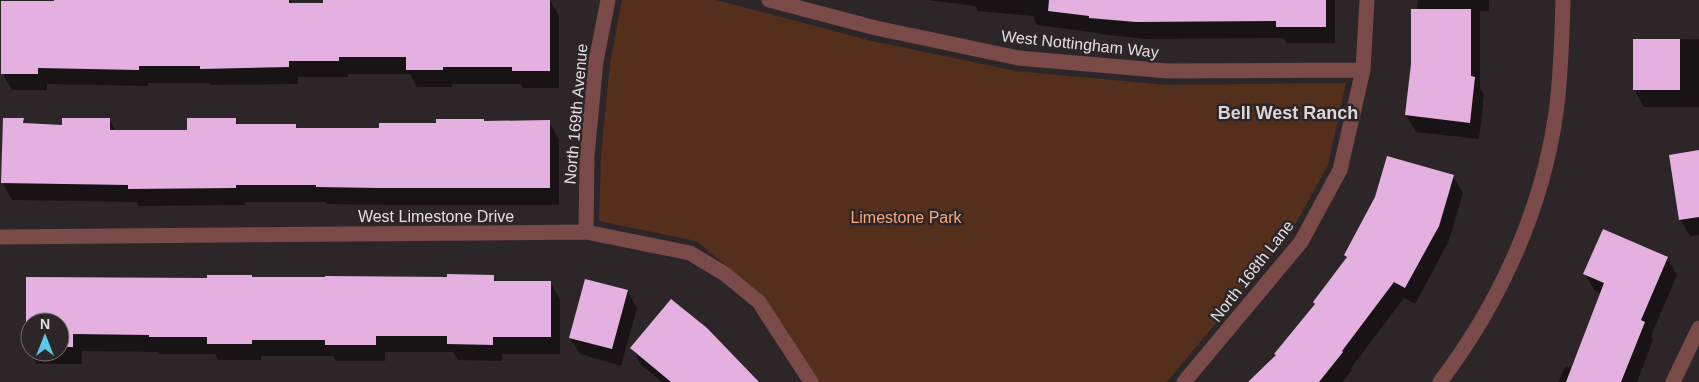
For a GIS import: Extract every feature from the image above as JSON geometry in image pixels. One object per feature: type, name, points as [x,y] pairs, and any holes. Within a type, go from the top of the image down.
[{"type":"street","name":"North 169th Avenue","points":[[586,232],[588,146],[596,61],[608,0]]},
{"type":"street","name":"West Nottingham Way","points":[[770,0],[876,28],[1018,58],[1168,71],[1363,70]]},
{"type":"street","name":"North 168th Lane","points":[[1184,382],[1301,242],[1340,170],[1363,70],[1367,0]]},
{"type":"street","points":[[1440,382],[1483,320],[1504,281],[1522,238],[1534,201],[1546,163],[1556,114],[1561,60],[1563,0]]},
{"type":"street","name":"West Limestone Drive","points":[[0,237],[586,232],[690,253],[725,274],[760,302],[810,382]]},
{"type":"street","points":[[1673,382],[1699,328]]},
{"type":"green space","name":"Limestone Park","points":[[622,0],[716,0],[872,41],[1016,71],[1167,85],[1346,83],[1328,165],[1290,234],[1167,382],[818,382],[755,289],[696,241],[599,221],[601,156],[610,63]]},
{"type":"building","points":[[289,0],[289,3],[323,3],[323,0],[550,0],[550,71],[512,71],[512,67],[443,67],[443,70],[406,70],[406,57],[339,57],[339,61],[289,61],[289,67],[200,69],[200,66],[139,66],[139,70],[38,68],[38,74],[1,74],[1,1]]},
{"type":"building","points":[[1049,0],[1326,0],[1326,27],[1276,27],[1276,21],[1136,22],[1089,18],[1089,16],[1048,11]]},
{"type":"building","points":[[1411,9],[1471,9],[1471,76],[1475,77],[1470,123],[1405,115],[1411,64]]},
{"type":"building","points":[[1633,39],[1680,39],[1680,90],[1633,90]]},
{"type":"building","points":[[3,118],[24,118],[23,123],[62,125],[62,118],[110,118],[110,130],[187,130],[187,118],[236,118],[236,124],[296,124],[296,128],[379,128],[379,123],[436,123],[436,119],[484,119],[484,121],[550,120],[550,188],[379,188],[316,187],[316,185],[236,185],[236,188],[128,189],[128,185],[1,183]]},
{"type":"building","points":[[1699,150],[1699,217],[1679,220],[1669,155]]},
{"type":"building","points":[[1387,156],[1454,175],[1439,226],[1405,288],[1394,282],[1319,382],[1248,382],[1276,355],[1274,354],[1315,304],[1313,302],[1347,257],[1344,255],[1375,197]]},
{"type":"building","points":[[1603,229],[1668,257],[1641,320],[1645,322],[1621,382],[1566,382],[1604,283],[1583,274]]},
{"type":"building","points":[[447,274],[494,275],[494,281],[551,281],[551,337],[493,337],[493,345],[447,344],[447,336],[376,336],[376,345],[325,345],[325,340],[252,340],[252,344],[207,344],[207,337],[73,334],[73,347],[70,347],[70,312],[26,312],[26,277],[207,278],[207,275],[252,275],[252,277],[447,277]]},
{"type":"building","points":[[585,279],[628,290],[612,349],[569,338]]},
{"type":"building","points":[[671,299],[707,328],[759,382],[671,382],[630,348]]},
{"type":"district","name":"Bell West Ranch","points":[[1288,113]]}]
